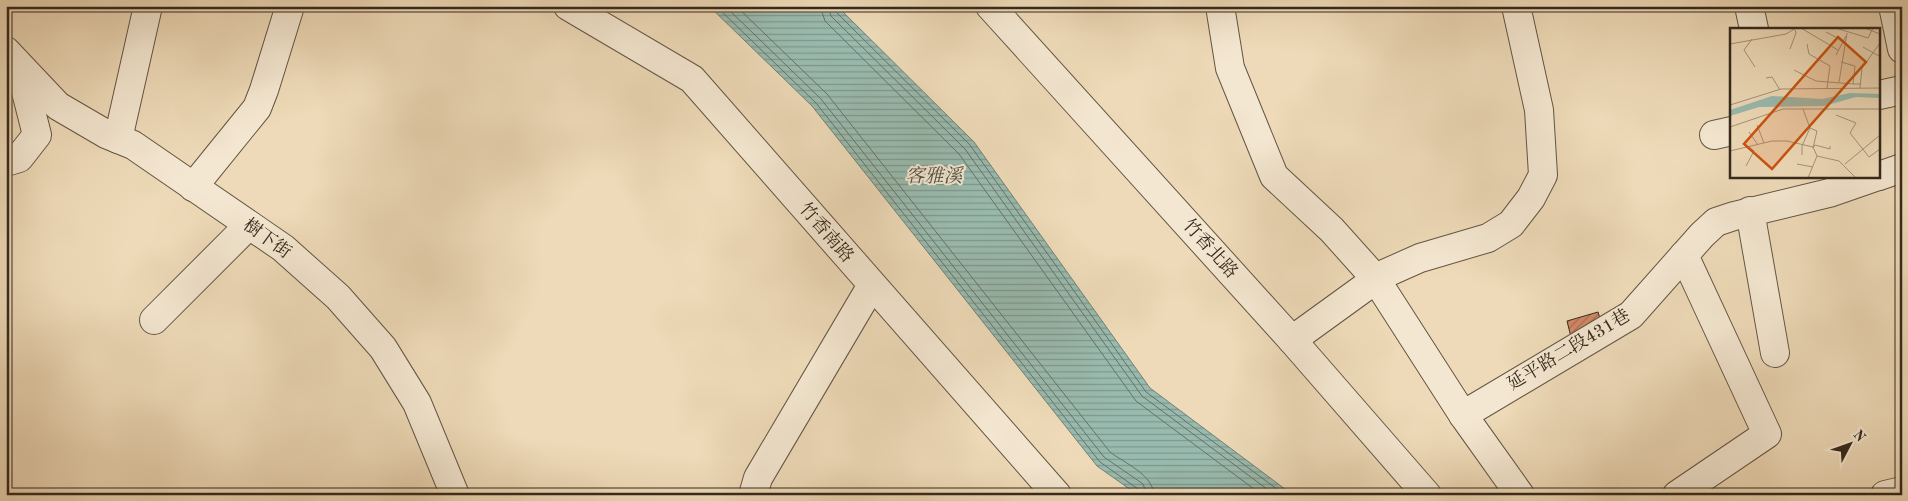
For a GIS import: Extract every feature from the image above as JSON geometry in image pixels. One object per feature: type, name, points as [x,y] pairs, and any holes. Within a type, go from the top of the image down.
[{"type":"street","points":[[118,139],[148,6]]},
{"type":"street","points":[[193,187],[257,108],[290,6]]},
{"type":"street","name":"竹香南路","points":[[568,6],[692,79],[1056,495]]},
{"type":"street","name":"竹香北路","points":[[990,6],[1292,340],[1427,495]]},
{"type":"street","points":[[1220,6],[1230,68],[1274,176],[1332,230],[1375,278],[1463,415],[1520,495]]},
{"type":"street","points":[[1292,340],[1368,286],[1375,278],[1420,258],[1488,238],[1511,224],[1531,198],[1543,174],[1539,110],[1516,6]]},
{"type":"street","points":[[1749,6],[1754,28]]},
{"type":"street","points":[[1892,6],[1902,49]]},
{"type":"street","points":[[6,162],[19,158],[37,135],[13,58]]},
{"type":"street","name":"樹下街","points":[[13,58],[58,106],[118,139],[133,145],[283,248],[338,298],[382,348],[417,403],[455,495]]},
{"type":"street","points":[[1880,95],[1902,90]]},
{"type":"street","name":"延平路二段431巷","points":[[1880,176],[1902,168]]},
{"type":"street","name":"延平路二段431巷","points":[[1463,415],[1631,315],[1716,222],[1750,211],[1829,193],[1873,178]]},
{"type":"street","points":[[1750,211],[1775,353]]},
{"type":"street","points":[[154,320],[249,225]]},
{"type":"street","points":[[1677,495],[1767,434],[1684,255]]},
{"type":"street","points":[[752,495],[758,478],[872,285]]},
{"type":"street","points":[[1885,495],[1902,491]]},
{"type":"water","name":"客雅溪","points":[[709,6],[837,6],[974,142],[1150,388],[1293,495],[1138,495],[1097,466],[812,106]]},
{"type":"building","points":[[1598,312],[1603,328],[1571,337],[1567,321]]}]
